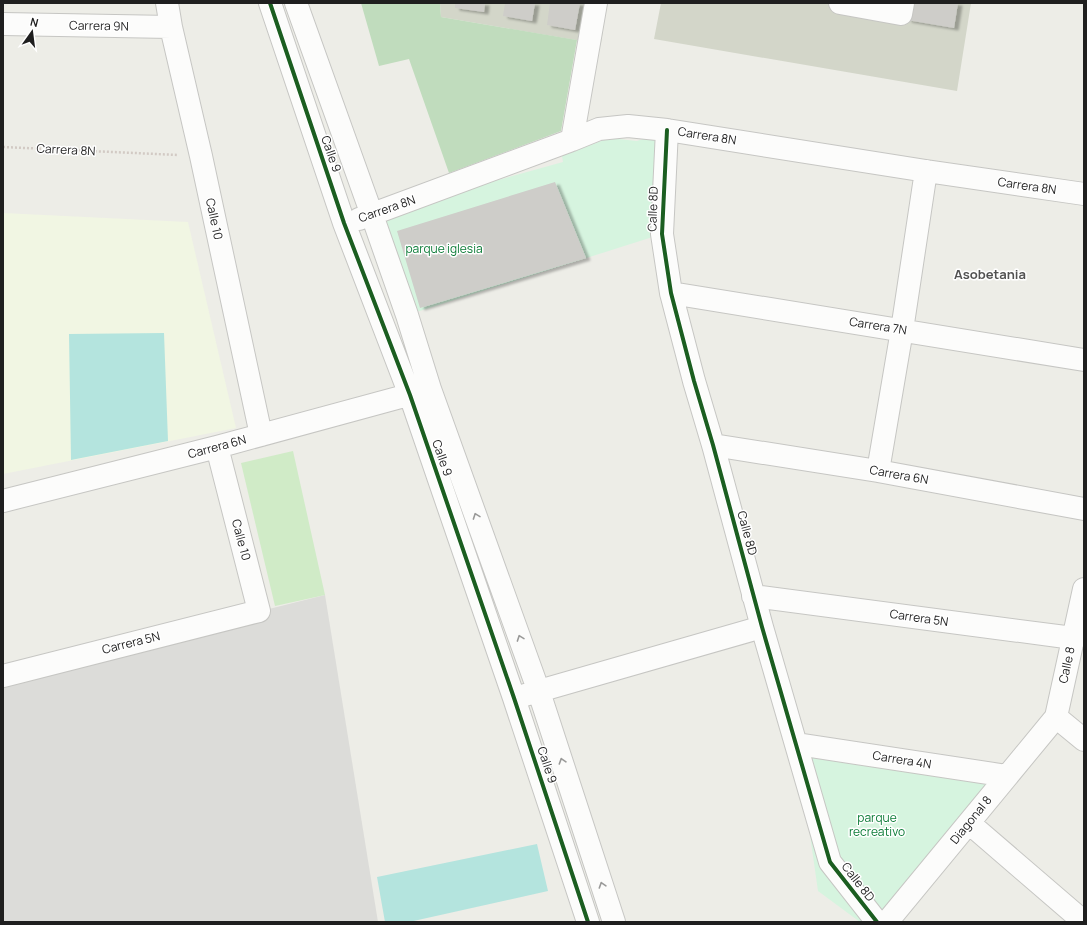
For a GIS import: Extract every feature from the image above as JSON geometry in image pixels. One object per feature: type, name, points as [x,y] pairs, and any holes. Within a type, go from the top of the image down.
[{"type":"street","name":"Calle 10","points":[[168,3],[171,27],[201,156],[261,435]]},
{"type":"street","name":"Calle 9","points":[[270,3],[344,223],[410,395],[514,698],[588,922]]},
{"type":"street","name":"Calle 9","points":[[296,3],[407,315],[430,389],[539,692],[614,922]]},
{"type":"street","points":[[572,140],[596,3]]},
{"type":"street","points":[[840,3],[902,8]]},
{"type":"street","name":"Carrera 9N","points":[[3,24],[171,27]]},
{"type":"street","name":"Carrera 8N","points":[[344,223],[372,215],[599,129],[628,126],[667,130],[926,171],[1084,194]]},
{"type":"street","name":"Calle 8D","points":[[667,130],[662,234],[671,293],[694,381],[713,445],[753,596],[830,862],[877,922]]},
{"type":"street","points":[[878,471],[902,330],[926,171]]},
{"type":"street","name":"Carrera 7N","points":[[671,293],[1084,360]]},
{"type":"street","name":"Carrera 6N","points":[[3,501],[217,447],[430,389]]},
{"type":"street","name":"Carrera 6N","points":[[713,445],[878,471],[1084,509]]},
{"type":"street","name":"Calle 10","points":[[217,447],[259,611]]},
{"type":"street","name":"Calle 8","points":[[1056,718],[1078,636],[1084,589]]},
{"type":"street","name":"Carrera 5N","points":[[753,596],[1078,636]]},
{"type":"street","name":"Carrera 5N","points":[[3,676],[259,611]]},
{"type":"street","points":[[514,698],[762,627]]},
{"type":"street","points":[[1056,718],[1084,740]]},
{"type":"street","name":"Diagonal 8","points":[[887,922],[1056,718]]},
{"type":"street","name":"Carrera 4N","points":[[797,744],[1007,776]]},
{"type":"street","points":[[969,824],[1084,922]]},
{"type":"shaded area","points":[[440,3],[607,3],[601,43],[441,17]]},
{"type":"shaded area","points":[[661,3],[971,3],[957,91],[654,39]]},
{"type":"shaded area","points":[[3,213],[188,222],[236,428],[3,474]]},
{"type":"shaded area","points":[[164,333],[168,441],[71,460],[69,334]]},
{"type":"shaded area","points":[[325,595],[378,922],[3,922],[3,676]]},
{"type":"shaded area","points":[[537,844],[548,891],[409,922],[385,922],[377,877]]},
{"type":"green space","points":[[361,3],[440,3],[441,17],[577,40],[561,131],[449,173],[409,59],[379,66]]},
{"type":"green space","name":"parque iglesia","points":[[656,135],[662,234],[407,315],[372,215],[563,162],[562,156],[609,138],[637,141]]},
{"type":"green space","points":[[293,451],[325,595],[275,606],[241,463]]},
{"type":"green space","name":"parque recreativo","points":[[797,744],[1007,776],[886,922],[860,922],[818,891]]},
{"type":"building","points":[[455,3],[485,3],[484,12],[455,8]]},
{"type":"building","points":[[505,3],[535,3],[532,21],[503,16]]},
{"type":"building","points":[[550,3],[580,3],[575,30],[547,25]]},
{"type":"building","points":[[910,3],[958,3],[954,28],[907,20]]},
{"type":"building","points":[[555,182],[586,258],[420,308],[397,231]]},
{"type":"cycle path","points":[[270,3],[344,223],[410,395],[514,698],[588,922]]},
{"type":"cycle path","points":[[667,130],[662,234],[671,293],[694,381],[713,445],[762,627],[830,862],[877,922]]},
{"type":"district","name":"Asobetania","points":[[990,274]]}]
